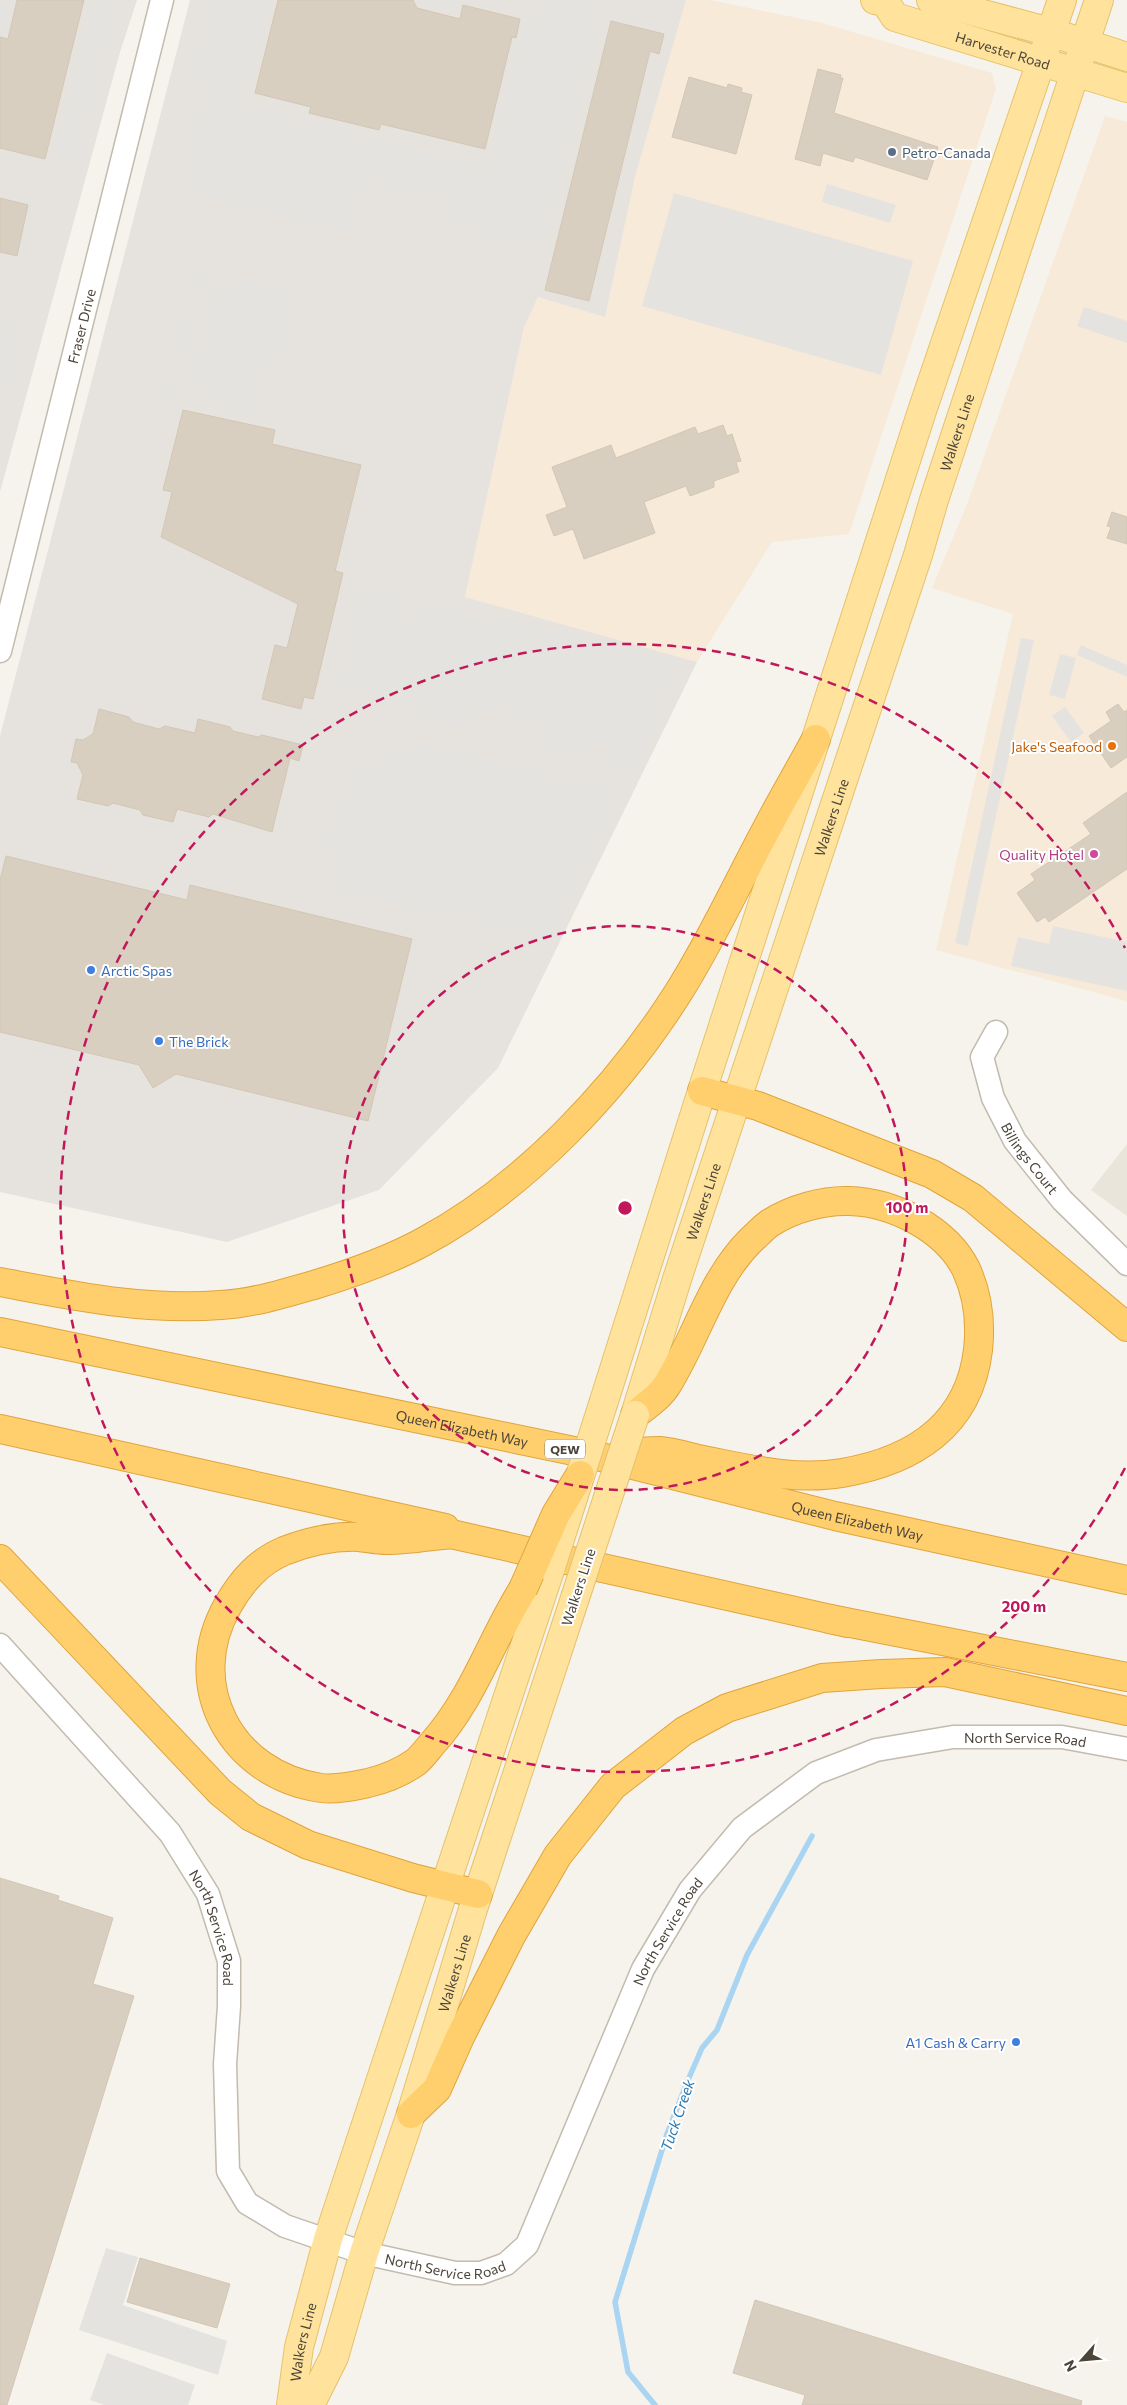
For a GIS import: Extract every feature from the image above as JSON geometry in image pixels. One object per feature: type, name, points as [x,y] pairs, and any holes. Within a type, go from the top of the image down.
[{"type":"highway","points":[[0,1282],[106,1302],[164,1306],[223,1305],[278,1296],[347,1275],[423,1243],[468,1215],[513,1181],[583,1116],[643,1042],[678,993],[816,739]]},
{"type":"highway","points":[[702,1091],[758,1106],[932,1174],[973,1198],[1127,1327]]},
{"type":"highway","points":[[635,1416],[666,1387],[724,1272],[745,1246],[769,1223],[794,1211],[817,1204],[848,1200],[875,1204],[905,1215],[931,1230],[949,1246],[966,1268],[981,1325],[972,1384],[961,1406],[946,1424],[927,1441],[900,1457],[841,1473],[808,1476],[776,1475],[661,1451],[587,1465],[556,1514],[523,1589],[466,1699],[443,1732],[416,1762],[386,1778],[355,1786],[322,1788],[286,1779],[257,1762],[238,1742],[224,1723],[214,1702],[209,1664],[217,1626],[239,1586],[260,1564],[285,1551],[319,1541],[358,1537],[386,1540],[451,1534],[848,1623],[1127,1677]]},
{"type":"highway","name":"Queen Elizabeth Way","points":[[0,1332],[587,1465],[835,1516],[1127,1580]]},
{"type":"highway","points":[[0,1429],[380,1512],[848,1623]]},
{"type":"highway","points":[[0,1559],[220,1792],[251,1817],[308,1845],[444,1886],[478,1894]]},
{"type":"highway","points":[[411,2114],[437,2089],[460,2037],[511,1936],[558,1855],[613,1786],[684,1731],[727,1708],[822,1678],[881,1674],[945,1672],[1127,1711]]},
{"type":"main road","name":"Harvester Road","points":[[931,0],[1050,32],[1127,57]]},
{"type":"main road","name":"Walkers Line","points":[[291,2405],[299,2347],[328,2239],[444,1886],[587,1465],[604,1401],[702,1091],[922,411],[1062,0]]},
{"type":"main road","name":"Walkers Line","points":[[310,2405],[334,2357],[364,2253],[411,2114],[478,1894],[635,1416],[678,1276],[1099,0]]},
{"type":"main road","name":"Harvester Road","points":[[883,1],[895,17],[1127,88]]},
{"type":"street","name":"Fraser Drive","points":[[0,651],[162,0]]},
{"type":"street","name":"Billings Court","points":[[996,1032],[982,1057],[993,1098],[1015,1141],[1062,1200],[1127,1264]]},
{"type":"street","name":"North Service Road","points":[[0,1645],[170,1832],[208,1894],[229,1961],[229,2006],[225,2064],[228,2171],[248,2203],[285,2226],[328,2239],[364,2253],[455,2273],[481,2273],[506,2264],[527,2245],[643,1969],[690,1890],[742,1828],[816,1773],[876,1750],[953,1737],[1062,1737],[1127,1749]]},
{"type":"shaded area","points":[[0,0],[137,0],[120,52],[0,492]]},
{"type":"shaded area","points":[[91,0],[121,0],[81,161],[56,155]]},
{"type":"shaded area","points":[[190,0],[686,0],[635,177],[605,317],[538,297],[524,327],[465,597],[697,662],[498,1068],[379,1190],[227,1242],[0,1192],[0,736]]},
{"type":"shaded area","points":[[207,0],[273,0],[247,105],[487,167],[525,19],[538,23],[544,0],[590,0],[605,4],[542,252],[438,224],[443,202],[366,183],[353,235],[180,191],[205,79],[189,76]]},
{"type":"shaded area","points":[[425,0],[458,0],[455,11],[424,4]]},
{"type":"shaded area","points":[[686,0],[710,0],[822,23],[992,73],[996,89],[849,534],[772,542],[697,662],[465,597],[524,327],[538,297],[605,316],[635,177]]},
{"type":"shaded area","points":[[0,3],[10,5],[2,35],[0,34]]},
{"type":"shaded area","points":[[1105,116],[1127,122],[1127,1001],[936,950],[1013,614],[932,588],[967,504]]},
{"type":"shaded area","points":[[827,184],[896,205],[890,223],[822,202]]},
{"type":"shaded area","points":[[674,193],[913,261],[881,375],[642,306]]},
{"type":"shaded area","points":[[190,271],[206,274],[176,407],[160,404]]},
{"type":"shaded area","points":[[231,276],[298,293],[278,372],[265,369],[253,416],[209,405],[211,397],[186,391],[215,277],[230,281]]},
{"type":"shaded area","points":[[1084,307],[1127,321],[1127,343],[1077,326]]},
{"type":"shaded area","points":[[0,321],[26,327],[0,432]]},
{"type":"shaded area","points":[[358,586],[408,596],[399,618],[412,621],[418,602],[678,659],[664,704],[633,772],[600,763],[609,746],[595,742],[581,762],[535,748],[541,728],[512,721],[514,711],[496,708],[492,714],[478,708],[466,731],[336,686]]},
{"type":"shaded area","points":[[1021,638],[1034,640],[968,946],[955,943]]},
{"type":"shaded area","points":[[1081,645],[1127,665],[1127,677],[1077,655]]},
{"type":"shaded area","points":[[1060,654],[1076,658],[1065,699],[1049,695]]},
{"type":"shaded area","points":[[1065,707],[1084,733],[1071,742],[1052,716]]},
{"type":"shaded area","points":[[414,741],[622,790],[550,941],[320,886],[334,857],[314,852],[357,759],[376,764],[385,745],[409,753]]},
{"type":"shaded area","points":[[1053,926],[1127,942],[1127,991],[1011,966],[1018,937],[1049,944]]},
{"type":"shaded area","points":[[1127,1144],[1127,1216],[1091,1190]]},
{"type":"shaded area","points":[[106,2248],[138,2257],[123,2305],[227,2341],[218,2375],[79,2330]]},
{"type":"shaded area","points":[[107,2353],[195,2385],[188,2405],[104,2405],[90,2400]]},
{"type":"building","points":[[17,0],[84,0],[45,159],[0,148],[0,37],[8,39]]},
{"type":"building","points":[[278,0],[413,0],[417,8],[460,19],[463,5],[520,19],[516,38],[512,37],[485,149],[381,124],[379,130],[309,113],[311,107],[255,93]]},
{"type":"building","points":[[611,21],[664,34],[659,54],[650,51],[589,301],[545,290]]},
{"type":"building","points":[[818,69],[841,75],[840,78],[843,78],[834,113],[938,147],[927,180],[855,157],[853,162],[823,153],[820,166],[795,159]]},
{"type":"building","points":[[689,77],[727,88],[728,84],[742,88],[741,92],[752,95],[736,154],[672,137]]},
{"type":"building","points":[[0,198],[28,205],[17,256],[0,252]]},
{"type":"building","points":[[183,410],[275,430],[272,444],[361,465],[335,571],[343,573],[313,699],[304,697],[301,709],[262,699],[275,645],[287,648],[298,604],[161,537],[172,492],[163,490]]},
{"type":"building","points":[[723,425],[727,436],[732,434],[741,461],[736,462],[739,472],[714,481],[714,487],[690,496],[686,486],[644,502],[655,533],[584,559],[573,529],[554,536],[546,515],[567,507],[552,467],[611,445],[616,458],[695,427],[698,434]]},
{"type":"building","points":[[1112,512],[1127,517],[1127,544],[1107,538],[1111,527],[1107,526]]},
{"type":"building","name":"Jake's Seafood","points":[[1118,704],[1124,712],[1127,710],[1127,757],[1111,768],[1089,736],[1111,721],[1106,712]]},
{"type":"building","points":[[99,709],[129,717],[133,722],[159,729],[165,726],[195,733],[198,719],[230,727],[233,731],[258,737],[262,735],[303,745],[299,761],[290,758],[272,832],[213,814],[209,817],[177,809],[173,822],[143,815],[140,810],[113,803],[108,806],[77,799],[83,775],[77,763],[71,762],[76,739],[83,740],[93,734]]},
{"type":"building","name":"Quality Hotel","points":[[1127,792],[1127,869],[1049,922],[1045,917],[1037,922],[1017,893],[1035,880],[1031,874],[1091,834],[1083,823]]},
{"type":"building","points":[[6,856],[187,900],[190,885],[412,939],[368,1121],[176,1074],[153,1088],[139,1065],[0,1032],[0,880]]},
{"type":"building","points":[[0,1878],[59,1896],[58,1900],[113,1918],[93,1984],[134,1996],[7,2405],[0,2405]]},
{"type":"building","points":[[140,2258],[230,2284],[217,2328],[127,2302]]},
{"type":"building","points":[[755,2300],[1082,2401],[1081,2405],[802,2405],[805,2395],[733,2373]]},
{"type":"waterway","name":"Tuck Creek","points":[[655,2405],[628,2372],[615,2302],[667,2134],[688,2080],[702,2048],[717,2030],[747,1955],[812,1836]]},
{"type":"place","name":"Petro-Canada","points":[[892,152]]},
{"type":"place","name":"Jake's Seafood","points":[[1112,746]]},
{"type":"place","name":"Quality Hotel","points":[[1094,854]]},
{"type":"place","name":"Arctic Spas","points":[[91,970]]},
{"type":"place","name":"The Brick","points":[[159,1041]]},
{"type":"place","name":"A1 Cash & Carry","points":[[1016,2042]]}]
